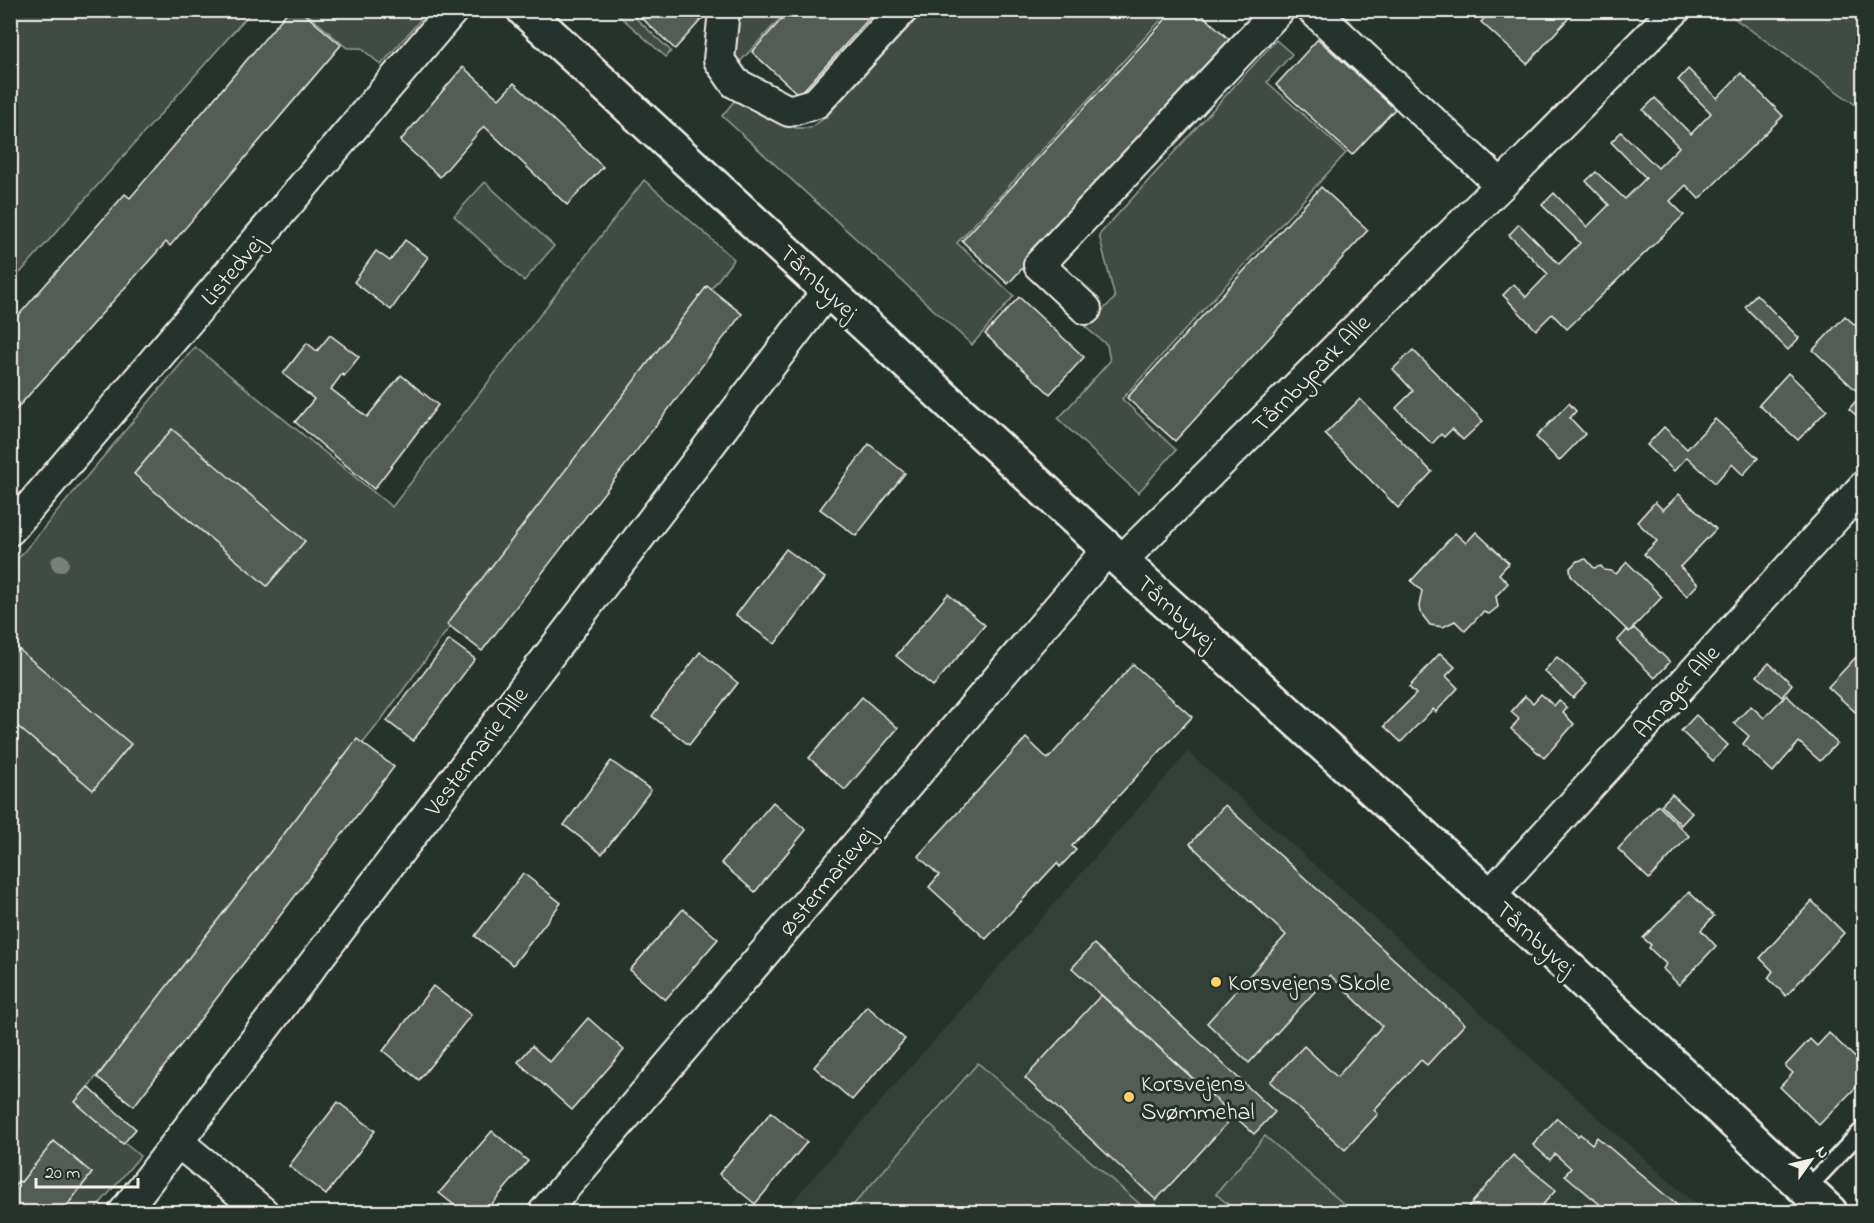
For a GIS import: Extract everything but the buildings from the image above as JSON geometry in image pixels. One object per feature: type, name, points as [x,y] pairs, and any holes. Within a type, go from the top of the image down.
[{"type":"street","name":"Listedvej","points":[[10,530],[453,10]]},
{"type":"street","name":"Tårnbyvej","points":[[524,10],[1114,555],[1569,968],[1830,1212]]},
{"type":"street","points":[[724,10],[719,60],[735,83],[789,111],[816,103],[902,10]]},
{"type":"street","points":[[1086,309],[1039,265],[1279,10]]},
{"type":"street","points":[[1313,10],[1501,185]]},
{"type":"street","name":"Tårnbypark Alle","points":[[1114,555],[1501,185],[1675,10]]},
{"type":"street","name":"Vestermarie Alle","points":[[124,1212],[828,290]]},
{"type":"street","name":"Arnager Alle","points":[[1489,896],[1863,486]]},
{"type":"street","name":"Østermarievej","points":[[544,1212],[1114,555]]},
{"type":"street","points":[[178,1142],[262,1212]]},
{"type":"lane","points":[[1806,1190],[1863,1128]]},
{"type":"shaded area","points":[[10,11],[252,11],[11,283]]},
{"type":"shaded area","points":[[304,11],[428,11],[381,65],[361,48],[347,48]]},
{"type":"shaded area","points":[[614,11],[628,11],[671,51],[666,57]]},
{"type":"shaded area","points":[[736,11],[787,11],[736,66],[730,59]]},
{"type":"shaded area","points":[[924,11],[1169,11],[957,243],[1014,296],[972,345],[722,116],[735,100],[796,128],[810,128],[826,117]]},
{"type":"shaded area","points":[[1724,11],[1863,11],[1863,110]]},
{"type":"shaded area","points":[[1276,40],[1292,54],[1267,82],[1346,153],[1122,399],[1176,450],[1138,493],[1058,419],[1110,361],[1107,345],[1085,327],[1115,298],[1099,235]]},
{"type":"shaded area","points":[[644,180],[734,259],[443,636],[375,728],[76,1102],[140,1156],[93,1212],[11,1212],[11,567],[195,347],[392,507]]},
{"type":"shaded area","points":[[485,182],[554,246],[524,281],[454,216]]},
{"type":"shaded area","name":"Korsvejens Skole","points":[[1188,752],[1704,1212],[783,1212]]},
{"type":"shaded area","points":[[978,1063],[1149,1212],[847,1212]]},
{"type":"shaded area","points":[[1265,1136],[1351,1210],[1349,1212],[1237,1212],[1216,1194]]},
{"type":"place","name":"Korsvejens Skole","points":[[1216,982]]},
{"type":"place","name":"Korsvejens Svømmehal","points":[[1129,1097]]}]
